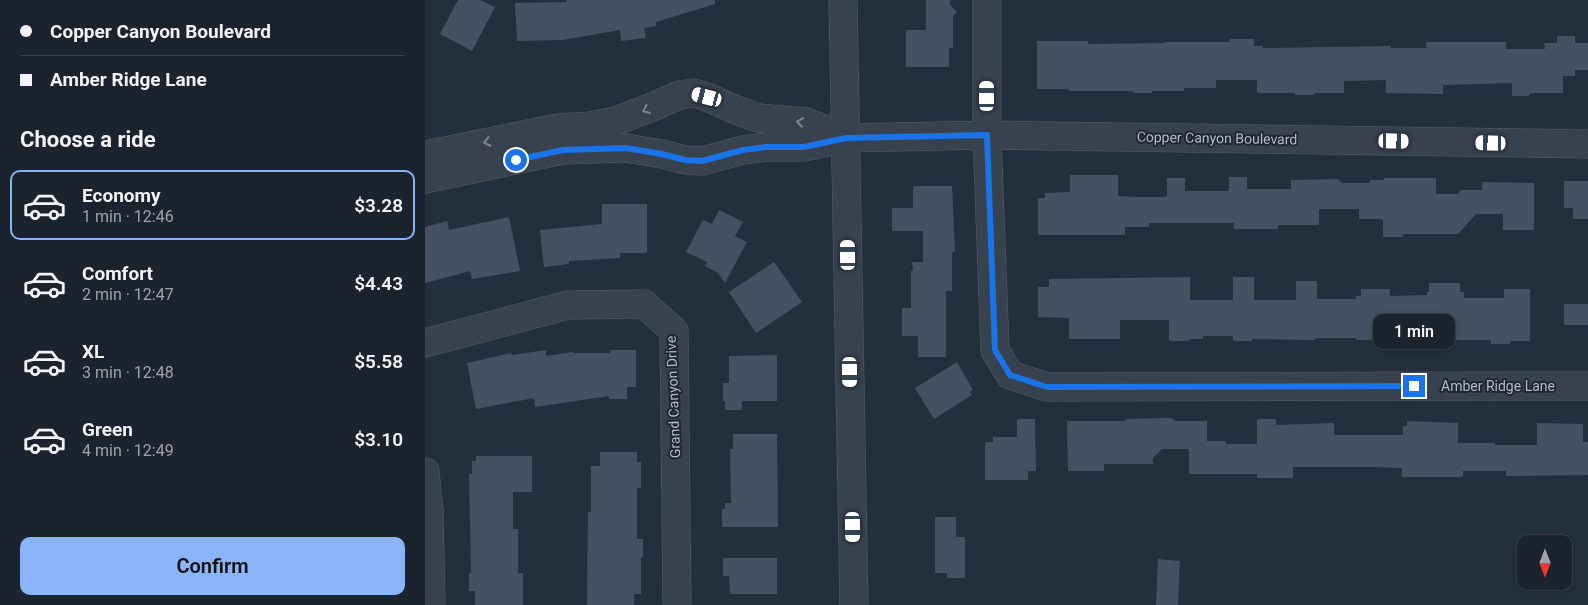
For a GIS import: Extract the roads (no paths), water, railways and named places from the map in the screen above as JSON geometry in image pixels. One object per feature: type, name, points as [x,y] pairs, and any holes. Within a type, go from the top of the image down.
[{"type":"street","points":[[843,0],[854,605]]},
{"type":"street","name":"Amber Ridge Lane","points":[[987,0],[987,135],[995,350],[1010,375],[1047,387],[1588,386]]},
{"type":"street","name":"Copper Canyon Boulevard","points":[[425,155],[558,128],[616,122],[679,95],[694,94],[707,97],[758,118],[806,122],[846,138]]},
{"type":"street","name":"Copper Canyon Boulevard","points":[[425,178],[563,150],[626,148],[685,160],[702,161],[743,150],[766,147],[804,147],[846,138],[987,135],[1588,144]]},
{"type":"street","name":"Grand Canyon Drive","points":[[425,343],[568,305],[644,304],[673,331],[677,605]]},
{"type":"street","points":[[425,472],[429,511],[431,605]]}]
